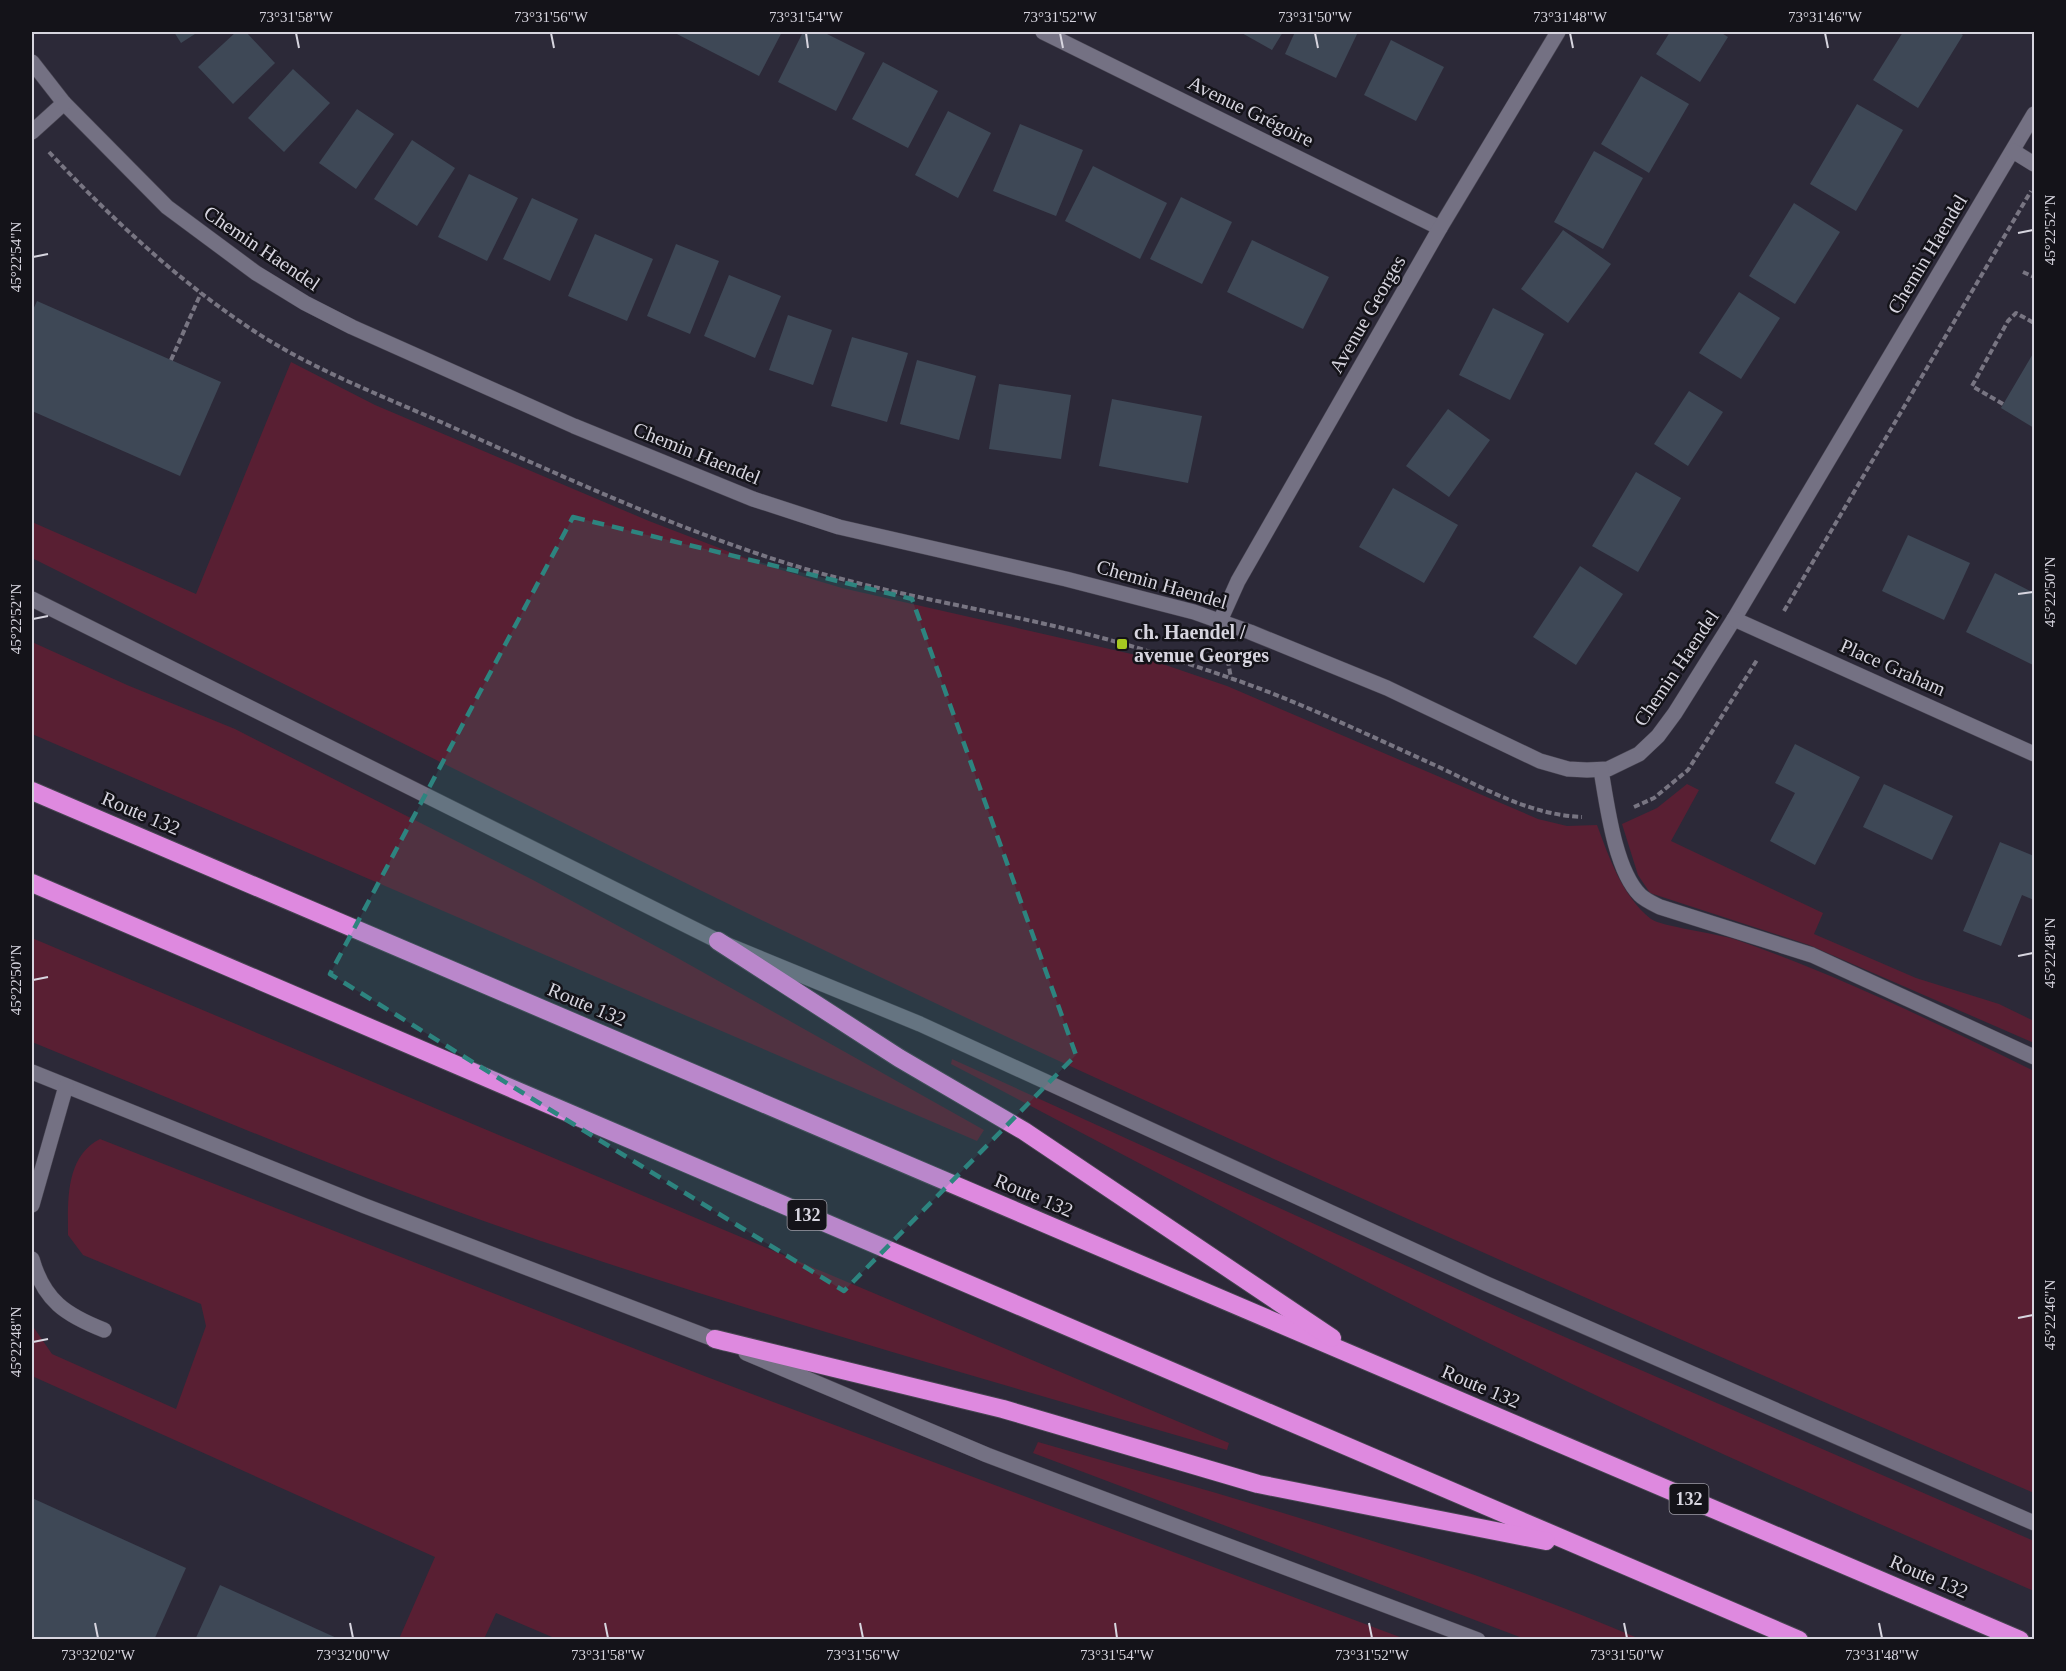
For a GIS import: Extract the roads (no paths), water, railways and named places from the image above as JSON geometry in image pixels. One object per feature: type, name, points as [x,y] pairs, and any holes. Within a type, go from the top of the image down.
[{"type":"highway","name":"Route 132","points":[[32,791],[2020,1640]]},
{"type":"highway","name":"132","points":[[32,883],[1799,1640]]},
{"type":"highway","points":[[718,941],[899,1058],[1024,1131],[1368,1363]]},
{"type":"highway","points":[[715,1340],[1003,1408],[1258,1484],[1583,1548]]},
{"type":"street","name":"Avenue Grégoire","points":[[1044,32],[1440,228]]},
{"type":"street","name":"Avenue Georges","points":[[1220,621],[1238,581],[1440,228],[1558,32]]},
{"type":"street","name":"Chemin Haendel","points":[[32,62],[64,103],[167,207],[212,242],[305,303],[440,367],[693,477],[798,514],[901,543],[1161,603],[1220,621],[1387,688],[1540,761],[1568,769],[1601,770],[1629,760],[1658,736],[1734,619],[2034,114]]},
{"type":"street","points":[[32,132],[64,103]]},
{"type":"street","points":[[2013,151],[2034,164]]},
{"type":"street","points":[[32,599],[718,941],[920,1024],[1421,1255],[1792,1420],[2034,1523]]},
{"type":"street","name":"Place Graham","points":[[1734,619],[2034,753]]},
{"type":"street","points":[[1601,770],[1609,815],[1625,870],[1640,895],[1660,907],[1812,955],[2034,1057]]},
{"type":"street","points":[[32,1072],[354,1202],[715,1340],[987,1455],[1478,1640]]},
{"type":"street","points":[[32,1205],[66,1086]]},
{"type":"street","points":[[32,1259],[36,1274],[60,1309],[104,1330]]},
{"type":"place","name":"ch. Haendel / avenue Georges","points":[[1122,644]]}]
